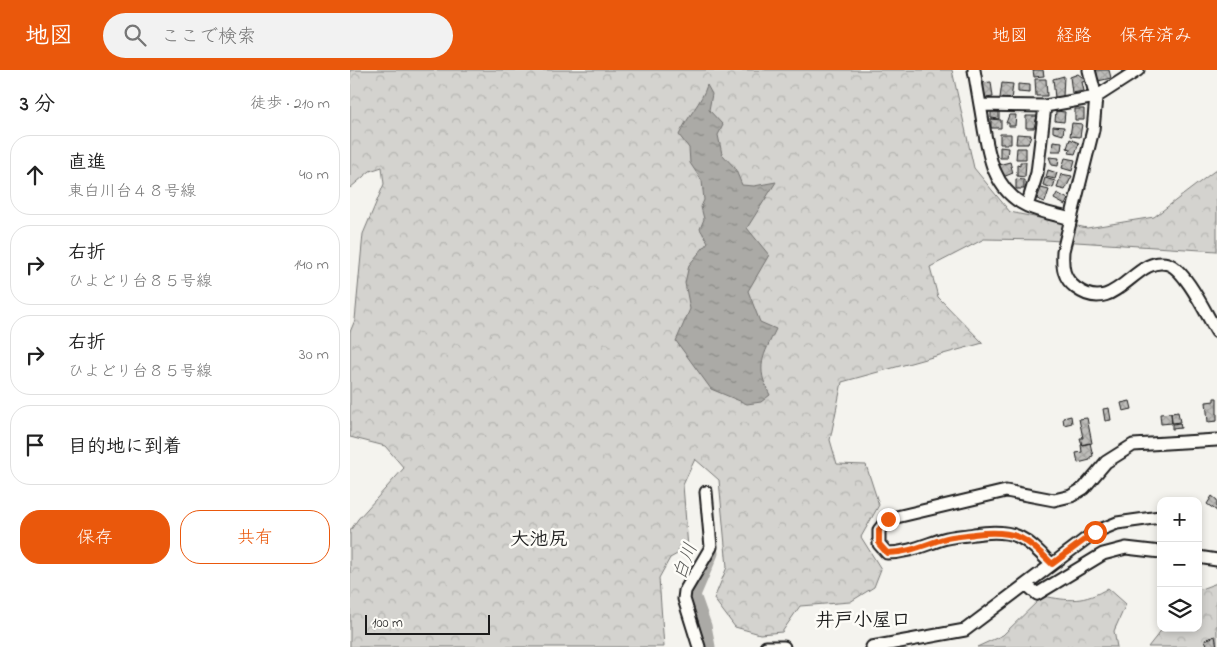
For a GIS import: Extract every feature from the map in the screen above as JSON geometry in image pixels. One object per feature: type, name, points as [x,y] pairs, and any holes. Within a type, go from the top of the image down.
[{"type":"street","points":[[974,70],[990,159],[998,179],[1010,195],[1027,206],[1071,219]]},
{"type":"street","points":[[1089,70],[1096,97],[1094,130],[1063,251],[1062,269],[1070,283],[1083,293],[1099,296],[1116,291],[1147,267],[1158,263],[1170,265],[1180,272],[1217,332]]},
{"type":"street","points":[[980,105],[1046,106],[1096,97],[1138,70]]},
{"type":"street","points":[[1027,206],[1037,173],[1046,106]]},
{"type":"street","points":[[1052,564],[1033,544],[1015,535],[996,531],[946,538],[904,553],[887,553],[879,544],[879,530],[888,519],[1006,491],[1054,500],[1071,496],[1084,488],[1106,462],[1133,445],[1217,440]]},
{"type":"street","points":[[699,647],[684,599],[685,591],[711,547],[706,492]]},
{"type":"street","points":[[872,647],[965,630],[1095,532],[1117,524],[1157,517]]},
{"type":"street","points":[[1027,585],[1037,594],[1103,554],[1126,548],[1157,552]]},
{"type":"street","points":[[1202,558],[1217,560]]},
{"type":"street","points":[[766,647],[784,647]]},
{"type":"green space","points":[[350,70],[952,70],[974,168],[1010,212],[1087,228],[1154,217],[1217,169],[1217,251],[1045,240],[984,239],[930,267],[938,297],[983,343],[842,382],[830,440],[837,464],[866,465],[879,505],[861,537],[881,569],[874,587],[850,602],[800,606],[782,632],[760,634],[735,627],[714,599],[727,567],[719,480],[695,459],[683,485],[688,548],[670,558],[659,578],[664,647],[350,647],[350,531],[358,519],[404,468],[385,446],[350,437],[350,332],[355,320],[363,234],[384,184],[382,167],[370,171],[350,188]]},
{"type":"green space","points":[[1217,583],[1217,647],[1148,647],[1160,632],[1202,632],[1202,589]]},
{"type":"green space","points":[[1108,588],[1126,604],[1114,631],[1117,647],[977,647],[1003,635],[1043,596],[1076,600],[1099,593]]},
{"type":"water","points":[[707,85],[712,94],[709,110],[723,125],[718,135],[722,154],[735,168],[742,185],[754,186],[776,182],[747,228],[769,255],[748,291],[760,322],[776,329],[762,362],[763,377],[770,395],[761,402],[747,404],[711,389],[676,341],[690,309],[685,283],[689,265],[708,242],[700,229],[704,219],[701,207],[704,200],[702,181],[690,163],[689,148],[679,135],[702,97]]},
{"type":"building","points":[[1033,70],[1043,70],[1044,76],[1034,77]]},
{"type":"building","points":[[1096,70],[1109,70],[1111,78],[1098,81]]},
{"type":"building","points":[[1078,74],[1082,77],[1086,76],[1087,81],[1082,82],[1084,91],[1072,93],[1070,77]]},
{"type":"building","points":[[1064,76],[1063,97],[1055,98],[1053,79]]},
{"type":"building","points":[[1035,79],[1046,79],[1047,96],[1036,96]]},
{"type":"building","points":[[991,82],[993,97],[986,98],[981,83]]},
{"type":"building","points":[[1002,83],[1013,84],[1011,100],[1000,98]]},
{"type":"building","points":[[1018,84],[1030,85],[1030,93],[1018,92]]},
{"type":"building","points":[[1075,109],[1084,109],[1084,120],[1075,120]]},
{"type":"building","points":[[991,111],[999,111],[999,119],[991,118]]},
{"type":"building","points":[[1056,111],[1065,112],[1064,122],[1055,121]]},
{"type":"building","points":[[1009,115],[1016,115],[1015,126],[1009,126],[1009,123],[1006,123]]},
{"type":"building","points":[[1026,116],[1037,116],[1034,128],[1026,128]]},
{"type":"building","points":[[991,119],[1001,120],[1001,128],[991,128]]},
{"type":"building","points":[[1072,123],[1082,124],[1080,137],[1070,136]]},
{"type":"building","points":[[1053,126],[1064,127],[1063,135],[1053,132]]},
{"type":"building","points":[[1000,134],[1011,134],[1011,144],[1000,144]]},
{"type":"building","points":[[1017,134],[1031,135],[1028,144],[1016,144]]},
{"type":"building","points":[[1070,139],[1079,143],[1075,154],[1069,153],[1070,149],[1067,148]]},
{"type":"building","points":[[1053,141],[1062,142],[1061,151],[1052,151]]},
{"type":"building","points":[[1000,147],[1008,148],[1007,158],[1000,158]]},
{"type":"building","points":[[1017,148],[1026,148],[1026,159],[1016,159]]},
{"type":"building","points":[[1049,157],[1059,158],[1058,166],[1052,165]]},
{"type":"building","points":[[1065,158],[1075,160],[1072,171],[1062,168]]},
{"type":"building","points":[[1010,162],[1013,173],[1003,177],[998,165]]},
{"type":"building","points":[[1020,162],[1026,162],[1025,177],[1017,176],[1017,165],[1020,166]]},
{"type":"building","points":[[1048,170],[1057,173],[1055,179],[1046,177]]},
{"type":"building","points":[[1061,174],[1072,176],[1065,190],[1057,188]]},
{"type":"building","points":[[1045,178],[1055,181],[1053,188],[1043,185]]},
{"type":"building","points":[[1016,179],[1024,180],[1024,189],[1016,189]]},
{"type":"building","points":[[1041,188],[1049,190],[1045,202],[1037,199]]},
{"type":"building","points":[[1057,193],[1068,199],[1065,205],[1054,199]]},
{"type":"building","points":[[1214,398],[1217,398],[1217,421],[1208,422],[1206,402],[1214,401]]},
{"type":"building","points":[[1130,401],[1132,409],[1123,411],[1121,403]]},
{"type":"building","points":[[1109,408],[1111,420],[1105,421],[1103,409]]},
{"type":"building","points":[[1178,412],[1180,422],[1172,423],[1171,413]]},
{"type":"building","points":[[1171,413],[1172,423],[1161,424],[1160,414]]},
{"type":"building","points":[[1071,416],[1072,423],[1064,425],[1063,418]]},
{"type":"building","points":[[1087,418],[1092,443],[1082,445],[1080,438],[1083,438],[1079,419]]},
{"type":"building","points":[[1180,423],[1181,428],[1172,429],[1172,424]]},
{"type":"building","points":[[1090,443],[1093,456],[1090,457],[1090,460],[1078,463],[1076,453],[1082,452],[1081,445]]},
{"type":"building","points":[[1212,496],[1217,500],[1217,511],[1207,504]]},
{"type":"building","points":[[1215,636],[1217,647],[1208,647],[1205,640]]},
{"type":"waterway","name":"白川","points":[[708,647],[704,626],[693,595],[711,553]]},
{"type":"district","name":"大池尻","points":[[539,538]]},
{"type":"district","name":"井戸小屋口","points":[[863,619]]},
{"type":"route","points":[[888,519],[879,530],[879,544],[887,553],[904,553],[946,538],[996,531],[1015,535],[1033,544],[1052,564],[1095,532]]}]
